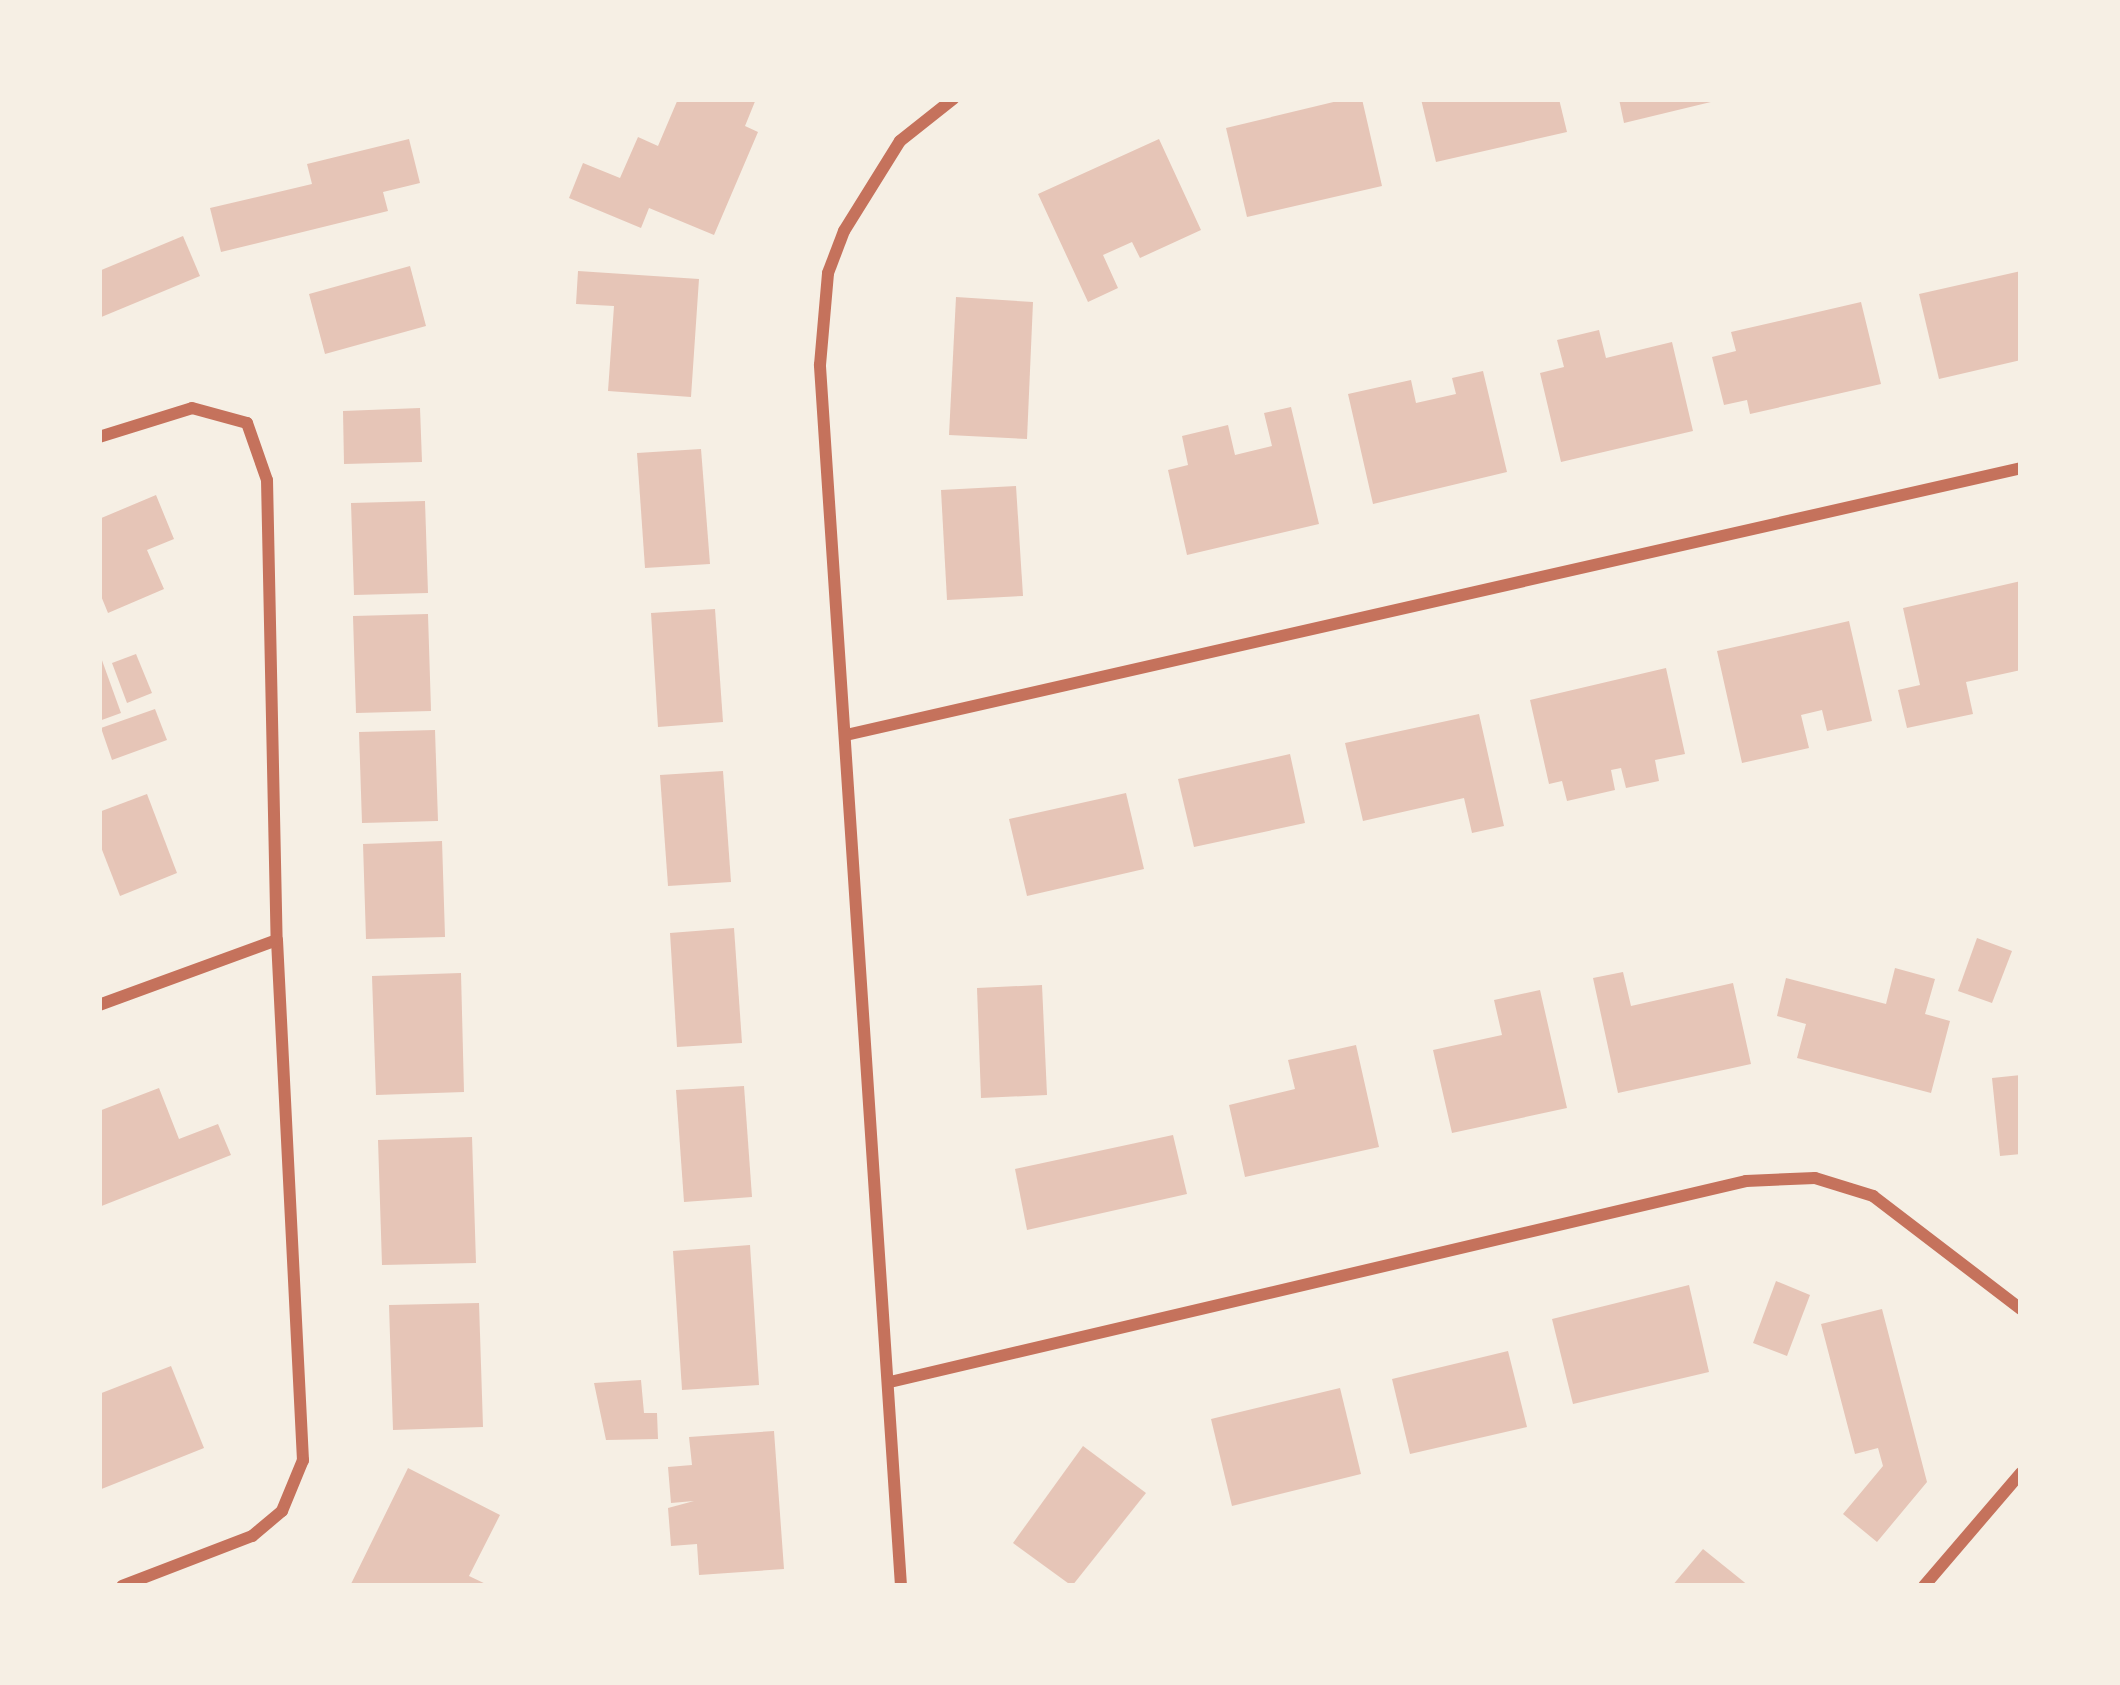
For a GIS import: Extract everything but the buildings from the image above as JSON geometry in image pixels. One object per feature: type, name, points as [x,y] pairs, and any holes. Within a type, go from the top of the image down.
[{"type":"street","points":[[901,1586],[820,365],[829,273],[844,231],[900,141],[953,99]]},
{"type":"street","points":[[99,437],[192,408],[248,423],[267,480],[277,940],[303,1460],[283,1510],[252,1536],[122,1586]]},
{"type":"street","points":[[846,735],[2021,468]]},
{"type":"street","points":[[99,1005],[277,940]]},
{"type":"street","points":[[890,1382],[1746,1181],[1815,1178],[1873,1196],[2021,1310]]},
{"type":"street","points":[[1924,1586],[2021,1473]]}]
